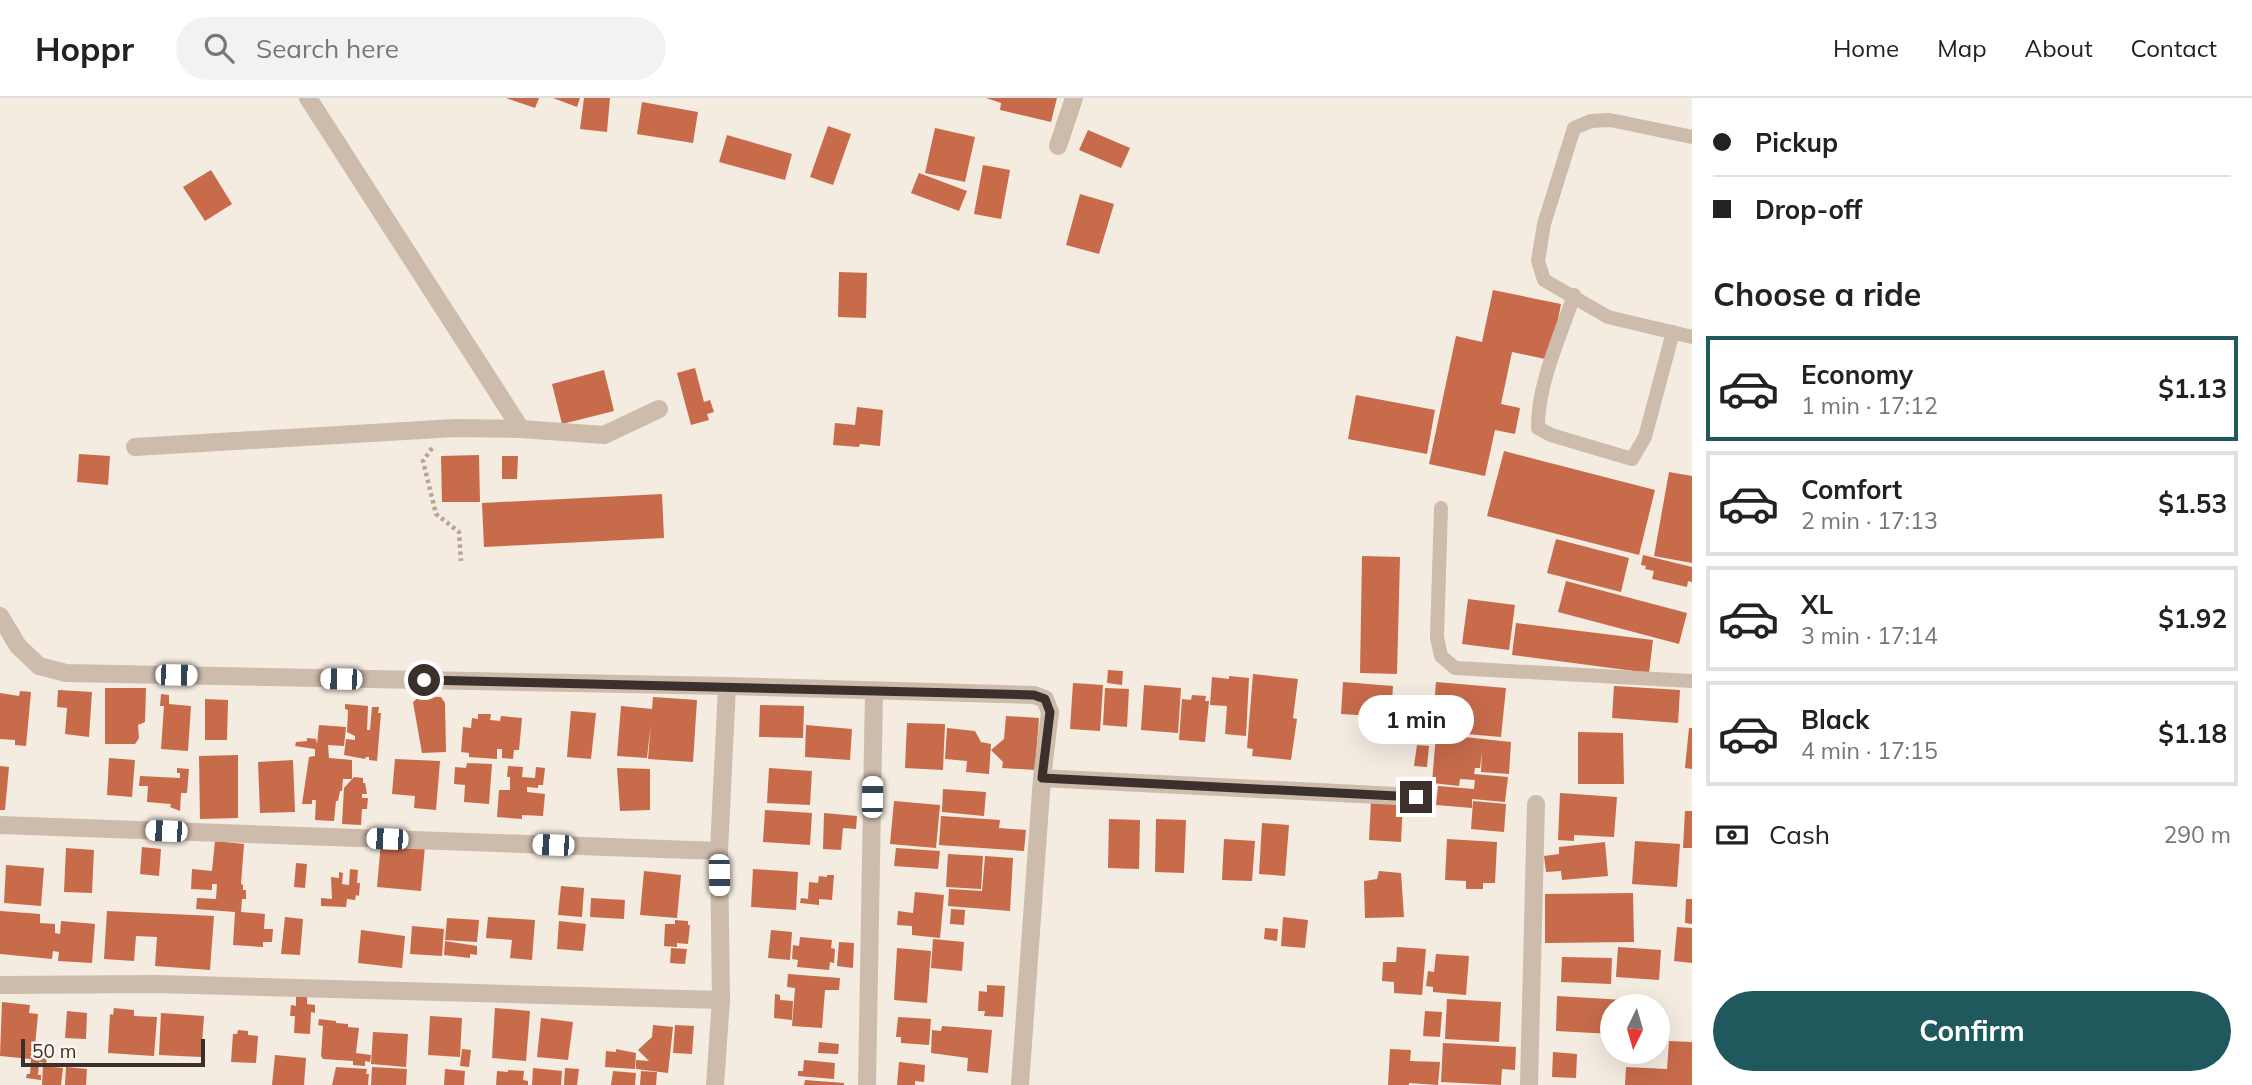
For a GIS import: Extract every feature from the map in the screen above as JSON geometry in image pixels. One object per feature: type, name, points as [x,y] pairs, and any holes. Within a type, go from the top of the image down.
[{"type":"street","points":[[308,98],[522,429]]},
{"type":"street","points":[[1058,146],[1074,98]]},
{"type":"street","points":[[135,447],[455,428],[522,429],[604,435],[659,409]]},
{"type":"street","points":[[0,616],[18,646],[39,666],[66,673],[727,686],[1034,695],[1045,699],[1050,712],[1042,778],[1020,1085]]},
{"type":"street","points":[[715,1085],[721,1000],[719,851],[727,686]]},
{"type":"street","points":[[867,1085],[874,692]]},
{"type":"street","points":[[1042,778],[1416,797]]},
{"type":"street","points":[[1529,1085],[1536,804]]},
{"type":"street","points":[[0,825],[719,851]]},
{"type":"street","points":[[0,985],[158,984],[721,1000]]},
{"type":"lane","points":[[1692,137],[1610,120],[1591,121],[1574,128],[1544,224],[1538,261],[1544,280],[1608,317],[1692,337]]},
{"type":"lane","points":[[1574,295],[1537,412],[1538,428],[1551,435],[1632,459],[1645,437],[1673,332]]},
{"type":"lane","points":[[1441,508],[1437,637],[1441,656],[1455,668],[1692,681]]},
{"type":"path","points":[[455,428],[441,435],[423,461],[436,514],[459,532],[461,561]]},
{"type":"building","points":[[506,98],[539,98],[535,108]]},
{"type":"building","points":[[553,98],[580,98],[577,107]]},
{"type":"building","points":[[584,98],[610,98],[607,132],[580,129]]},
{"type":"building","points":[[986,98],[1057,98],[1051,122],[1000,110],[1001,103]]},
{"type":"building","points":[[642,102],[698,112],[693,143],[637,134]]},
{"type":"building","points":[[828,126],[851,134],[833,185],[810,177]]},
{"type":"building","points":[[935,128],[975,137],[965,182],[925,173]]},
{"type":"building","points":[[1088,130],[1130,148],[1121,168],[1079,150]]},
{"type":"building","points":[[727,135],[792,154],[785,180],[719,162]]},
{"type":"building","points":[[983,165],[1010,170],[1001,219],[974,214]]},
{"type":"building","points":[[211,170],[232,204],[205,221],[183,187]]},
{"type":"building","points":[[919,173],[967,191],[959,211],[911,193]]},
{"type":"building","points":[[1080,194],[1114,204],[1099,254],[1066,245]]},
{"type":"building","points":[[839,272],[867,273],[866,318],[838,317]]},
{"type":"building","points":[[1493,290],[1561,304],[1550,360],[1512,352],[1501,404],[1520,408],[1515,434],[1495,430],[1485,476],[1429,464],[1456,336],[1482,342]]},
{"type":"building","points":[[695,368],[704,402],[710,400],[714,412],[707,414],[709,420],[691,425],[677,373]]},
{"type":"building","points":[[604,370],[614,411],[562,424],[552,384]]},
{"type":"building","points":[[1356,395],[1435,410],[1427,454],[1348,439]]},
{"type":"building","points":[[857,407],[883,410],[880,446],[833,445],[835,423],[855,425]]},
{"type":"building","points":[[1504,451],[1655,490],[1639,555],[1487,516]]},
{"type":"building","points":[[79,454],[110,456],[108,485],[77,482]]},
{"type":"building","points":[[479,455],[480,502],[442,502],[441,456]]},
{"type":"building","points":[[502,456],[518,456],[517,479],[502,479]]},
{"type":"building","points":[[1669,472],[1692,476],[1692,563],[1654,556]]},
{"type":"building","points":[[662,494],[664,538],[484,547],[482,503]]},
{"type":"building","points":[[1556,539],[1629,558],[1621,592],[1547,573]]},
{"type":"building","points":[[1643,555],[1692,567],[1692,582],[1688,581],[1687,587],[1652,579],[1654,571],[1641,565]]},
{"type":"building","points":[[1362,556],[1400,557],[1397,674],[1360,673]]},
{"type":"building","points":[[1566,581],[1687,613],[1679,644],[1558,612]]},
{"type":"building","points":[[1468,599],[1515,605],[1509,650],[1462,644]]},
{"type":"building","points":[[1516,623],[1653,640],[1649,673],[1512,655]]},
{"type":"building","points":[[1108,670],[1123,671],[1122,685],[1107,683]]},
{"type":"building","points":[[1253,674],[1298,679],[1293,718],[1297,719],[1291,760],[1252,756],[1253,749],[1247,748]]},
{"type":"building","points":[[1229,676],[1249,678],[1246,736],[1225,734],[1227,706],[1210,705],[1212,677],[1229,679]]},
{"type":"building","points":[[1343,682],[1393,686],[1391,717],[1341,714]]},
{"type":"building","points":[[1436,682],[1506,688],[1501,737],[1432,731]]},
{"type":"building","points":[[1073,683],[1103,685],[1100,731],[1070,729]]},
{"type":"building","points":[[1144,685],[1181,688],[1178,733],[1141,730]]},
{"type":"building","points":[[1614,686],[1680,690],[1678,723],[1612,718]]},
{"type":"building","points":[[105,688],[146,688],[145,722],[138,725],[139,738],[135,744],[105,744]]},
{"type":"building","points":[[1105,688],[1129,689],[1127,727],[1103,725]]},
{"type":"building","points":[[58,690],[92,692],[89,737],[65,734],[67,708],[57,707]]},
{"type":"building","points":[[20,691],[31,692],[26,746],[15,745],[15,740],[0,739],[0,693],[19,696]]},
{"type":"building","points":[[161,694],[169,695],[169,704],[191,706],[188,751],[161,749],[164,706],[160,706]]},
{"type":"building","points":[[1192,695],[1206,696],[1205,701],[1209,701],[1205,742],[1179,740],[1182,699],[1191,700]]},
{"type":"building","points":[[420,696],[441,697],[445,703],[446,752],[422,753],[413,702]]},
{"type":"building","points":[[653,697],[697,700],[693,762],[648,759],[651,723],[647,758],[617,756],[621,706],[652,709]]},
{"type":"building","points":[[205,699],[228,700],[227,740],[205,740]]},
{"type":"building","points":[[345,704],[368,706],[367,730],[370,730],[372,707],[379,707],[378,713],[381,713],[377,761],[369,760],[369,757],[365,759],[344,755],[346,739],[355,740],[355,736],[347,732],[348,710],[345,709]]},
{"type":"building","points":[[760,705],[804,706],[803,738],[759,737]]},
{"type":"building","points":[[571,711],[596,713],[591,759],[567,757]]},
{"type":"building","points":[[478,714],[491,714],[490,720],[500,721],[501,716],[522,718],[519,750],[514,750],[513,759],[502,758],[502,749],[497,749],[497,759],[469,757],[469,753],[461,752],[463,727],[471,728],[472,718],[478,719]]},
{"type":"building","points":[[1006,716],[1039,718],[1035,770],[1002,768],[1003,762],[991,750],[1004,739]]},
{"type":"building","points":[[907,723],[945,724],[943,770],[905,768]]},
{"type":"building","points":[[319,725],[346,727],[344,746],[328,745],[329,758],[352,760],[352,779],[343,779],[342,791],[336,801],[334,821],[315,820],[316,800],[312,800],[312,804],[302,804],[309,757],[315,756],[315,749],[295,746],[296,742],[307,741],[307,738],[316,739],[317,744]]},
{"type":"building","points":[[806,725],[852,729],[850,760],[805,757]]},
{"type":"building","points":[[947,728],[975,731],[981,742],[991,744],[989,774],[966,772],[967,761],[945,759]]},
{"type":"building","points":[[1689,728],[1692,728],[1692,769],[1685,768]]},
{"type":"building","points":[[1578,732],[1623,733],[1624,784],[1578,784]]},
{"type":"building","points":[[1436,734],[1511,742],[1509,774],[1481,772],[1482,752],[1480,768],[1475,768],[1474,774],[1508,777],[1505,802],[1472,799],[1472,808],[1436,805],[1438,786],[1474,789],[1475,780],[1460,779],[1459,786],[1432,783]]},
{"type":"building","points":[[1417,745],[1429,746],[1427,767],[1414,766]]},
{"type":"building","points":[[238,755],[238,818],[200,819],[199,756]]},
{"type":"building","points":[[109,758],[135,760],[132,797],[107,795]]},
{"type":"building","points":[[395,759],[440,761],[436,810],[414,808],[415,796],[392,794]]},
{"type":"building","points":[[293,760],[295,812],[260,813],[258,762]]},
{"type":"building","points":[[467,763],[492,764],[489,804],[464,802],[465,785],[454,784],[455,767],[466,768]]},
{"type":"building","points":[[0,766],[9,767],[5,810],[0,810]]},
{"type":"building","points":[[508,766],[523,767],[522,777],[535,778],[536,767],[545,768],[543,785],[538,785],[538,788],[527,787],[527,792],[545,794],[543,816],[522,815],[522,819],[497,817],[499,790],[510,790]]},
{"type":"building","points":[[177,768],[189,769],[187,793],[181,793],[180,811],[170,807],[171,804],[147,802],[148,786],[139,786],[140,776],[180,778]]},
{"type":"building","points":[[617,768],[650,769],[650,810],[620,811]]},
{"type":"building","points":[[769,768],[812,771],[810,805],[767,803]]},
{"type":"building","points":[[354,777],[363,778],[367,794],[362,794],[362,798],[368,798],[367,809],[362,809],[361,825],[342,824],[344,788]]},
{"type":"building","points":[[943,789],[986,792],[984,816],[942,812]]},
{"type":"building","points":[[1560,793],[1617,797],[1614,837],[1574,835],[1574,841],[1558,840]]},
{"type":"building","points":[[894,801],[940,805],[936,848],[890,844]]},
{"type":"building","points":[[1371,801],[1403,802],[1401,842],[1369,840]]},
{"type":"building","points":[[1473,801],[1506,804],[1504,832],[1471,829]]},
{"type":"building","points":[[765,810],[812,813],[810,845],[763,842]]},
{"type":"building","points":[[1685,811],[1692,811],[1692,848],[1683,848]]},
{"type":"building","points":[[824,813],[857,816],[856,829],[843,828],[841,850],[823,849]]},
{"type":"building","points":[[941,816],[1000,820],[999,828],[1026,830],[1024,851],[939,845]]},
{"type":"building","points":[[1109,819],[1140,820],[1139,869],[1108,868]]},
{"type":"building","points":[[1156,819],[1186,820],[1184,873],[1155,872]]},
{"type":"building","points":[[1262,823],[1289,825],[1285,876],[1259,874]]},
{"type":"building","points":[[1224,839],[1255,841],[1252,881],[1222,880]]},
{"type":"building","points":[[1447,839],[1497,842],[1495,883],[1483,883],[1483,889],[1466,889],[1466,881],[1445,880]]},
{"type":"building","points":[[215,841],[244,844],[241,884],[243,890],[246,890],[246,899],[242,899],[241,912],[265,914],[264,929],[273,929],[272,942],[263,942],[263,947],[233,945],[235,912],[196,909],[197,898],[216,899],[217,884],[212,884],[212,890],[191,889],[192,869],[212,871]]},
{"type":"building","points":[[1635,841],[1680,844],[1677,887],[1632,884]]},
{"type":"building","points":[[381,842],[425,846],[421,891],[377,887]]},
{"type":"building","points":[[1605,842],[1608,876],[1562,880],[1561,871],[1546,872],[1544,856],[1559,854],[1559,847]]},
{"type":"building","points":[[142,847],[161,849],[159,876],[140,874]]},
{"type":"building","points":[[66,848],[94,850],[92,893],[64,892]]},
{"type":"building","points":[[896,848],[940,851],[938,869],[894,866]]},
{"type":"building","points":[[948,854],[983,856],[981,889],[946,887]]},
{"type":"building","points":[[985,856],[1013,858],[1010,911],[948,906],[949,889],[982,891]]},
{"type":"building","points":[[296,863],[307,864],[305,888],[294,887]]},
{"type":"building","points":[[6,865],[44,868],[41,906],[4,903]]},
{"type":"building","points":[[350,869],[358,870],[359,896],[356,895],[355,900],[347,899],[346,907],[321,906],[321,898],[332,899],[331,877],[339,878],[339,872],[343,873],[342,884],[349,885]]},
{"type":"building","points":[[753,869],[798,872],[796,910],[751,907]]},
{"type":"building","points":[[644,871],[681,875],[677,918],[640,915]]},
{"type":"building","points":[[1379,871],[1401,873],[1404,917],[1365,918],[1364,881],[1377,879]]},
{"type":"building","points":[[834,875],[832,900],[819,899],[819,905],[800,903],[801,898],[808,899],[809,882],[818,883],[819,876]]},
{"type":"building","points":[[561,886],[584,888],[582,917],[558,915]]},
{"type":"building","points":[[915,892],[944,895],[940,938],[912,935],[912,926],[897,925],[898,911],[913,913]]},
{"type":"building","points":[[1633,893],[1634,942],[1545,943],[1545,894]]},
{"type":"building","points":[[591,898],[625,900],[624,919],[590,917]]},
{"type":"building","points":[[1686,899],[1692,899],[1692,924],[1685,923]]},
{"type":"building","points":[[951,909],[965,910],[964,925],[950,924]]},
{"type":"building","points":[[0,911],[40,914],[40,923],[55,924],[55,933],[60,934],[61,921],[95,924],[92,963],[58,961],[59,952],[53,951],[52,959],[0,954]]},
{"type":"building","points":[[107,911],[214,916],[210,970],[155,966],[157,937],[136,936],[134,961],[104,959]]},
{"type":"building","points":[[285,917],[303,919],[300,955],[281,954]]},
{"type":"building","points":[[488,917],[535,920],[532,960],[510,958],[512,940],[486,938]]},
{"type":"building","points":[[1283,917],[1308,920],[1305,948],[1281,946]]},
{"type":"building","points":[[447,918],[479,920],[477,942],[445,940]]},
{"type":"building","points":[[675,920],[688,921],[688,944],[664,946],[665,924],[675,924]]},
{"type":"building","points":[[559,921],[586,924],[583,951],[557,949]]},
{"type":"building","points":[[412,926],[444,929],[442,956],[410,954]]},
{"type":"building","points":[[1677,927],[1692,928],[1692,963],[1674,961]]},
{"type":"building","points":[[1265,928],[1278,929],[1277,941],[1264,939]]},
{"type":"building","points":[[361,930],[405,936],[402,968],[358,963]]},
{"type":"building","points":[[771,930],[792,932],[790,960],[768,958]]},
{"type":"building","points":[[800,937],[832,940],[831,948],[835,949],[834,963],[830,962],[829,970],[797,967],[798,960],[792,959],[793,945],[799,946]]},
{"type":"building","points":[[933,939],[964,942],[962,971],[931,968]]},
{"type":"building","points":[[445,941],[477,946],[477,955],[470,954],[470,958],[444,955]]},
{"type":"building","points":[[839,942],[854,943],[853,968],[837,966]]},
{"type":"building","points":[[1397,947],[1426,949],[1422,995],[1394,993],[1394,982],[1382,981],[1383,962],[1396,962]]},
{"type":"building","points":[[1618,947],[1661,950],[1659,980],[1616,977]]},
{"type":"building","points":[[671,948],[687,949],[685,964],[670,963]]},
{"type":"building","points":[[897,948],[931,951],[927,1003],[894,1000]]},
{"type":"building","points":[[1436,954],[1469,956],[1466,995],[1433,992],[1433,987],[1426,986],[1428,971],[1434,972]]},
{"type":"building","points":[[1562,957],[1612,958],[1611,984],[1561,982]]},
{"type":"building","points":[[788,974],[840,978],[839,990],[825,990],[822,1028],[792,1026],[795,988],[787,987]]},
{"type":"building","points":[[987,985],[1005,986],[1003,1017],[984,1016],[985,1011],[978,1011],[979,991],[987,992]]},
{"type":"building","points":[[296,992],[307,996],[307,1004],[315,1005],[315,1013],[311,1012],[310,1034],[294,1033],[295,1016],[290,1016],[291,1005],[296,1006]]},
{"type":"building","points":[[775,994],[780,995],[780,1000],[793,1001],[792,1020],[774,1018]]},
{"type":"building","points":[[1557,996],[1600,999],[1600,1033],[1556,1031]]},
{"type":"building","points":[[1447,999],[1501,1002],[1499,1042],[1445,1039]]},
{"type":"building","points":[[2,1002],[30,1005],[29,1013],[38,1014],[34,1057],[47,1058],[46,1063],[39,1062],[38,1075],[41,1075],[41,1080],[26,1078],[27,1074],[30,1074],[31,1059],[0,1056]]},
{"type":"building","points":[[114,1008],[134,1010],[134,1016],[157,1017],[154,1056],[108,1053],[110,1014],[113,1015]]},
{"type":"building","points":[[495,1008],[530,1011],[526,1061],[492,1058]]},
{"type":"building","points":[[67,1011],[87,1013],[86,1039],[65,1038]]},
{"type":"building","points":[[1425,1011],[1442,1012],[1440,1037],[1423,1036]]},
{"type":"building","points":[[161,1013],[204,1016],[201,1057],[159,1055]]},
{"type":"building","points":[[430,1016],[462,1018],[460,1057],[428,1055]]},
{"type":"building","points":[[898,1017],[931,1019],[929,1045],[901,1043],[901,1037],[896,1037]]},
{"type":"building","points":[[541,1018],[573,1022],[568,1060],[537,1057]]},
{"type":"building","points":[[319,1019],[359,1028],[356,1053],[371,1055],[370,1062],[365,1061],[365,1066],[353,1065],[353,1061],[323,1059],[323,1026],[318,1025]]},
{"type":"building","points":[[653,1025],[673,1027],[668,1073],[636,1069],[636,1060],[649,1061],[638,1050],[652,1037]]},
{"type":"building","points":[[675,1025],[694,1026],[692,1054],[673,1053]]},
{"type":"building","points":[[942,1026],[992,1030],[988,1073],[967,1071],[968,1058],[931,1053],[932,1030],[941,1031]]},
{"type":"building","points":[[238,1030],[258,1036],[256,1063],[231,1062],[233,1034],[237,1034]]},
{"type":"building","points":[[373,1032],[408,1034],[406,1067],[371,1064]]},
{"type":"building","points":[[1670,1041],[1692,1042],[1692,1085],[1625,1085],[1626,1067],[1667,1069],[1667,1064],[1670,1064]]},
{"type":"building","points":[[819,1042],[839,1044],[838,1054],[818,1053]]},
{"type":"building","points":[[1443,1043],[1516,1047],[1515,1070],[1502,1069],[1501,1085],[1441,1082]]},
{"type":"building","points":[[462,1049],[471,1050],[469,1067],[460,1066]]},
{"type":"building","points":[[616,1049],[636,1053],[635,1069],[605,1067],[606,1051],[616,1052]]},
{"type":"building","points":[[1390,1049],[1411,1050],[1410,1061],[1440,1062],[1438,1085],[1388,1085]]},
{"type":"building","points":[[1553,1052],[1577,1054],[1576,1078],[1552,1077]]},
{"type":"building","points":[[275,1055],[306,1058],[304,1085],[272,1085]]},
{"type":"building","points":[[804,1060],[835,1063],[834,1079],[798,1076],[798,1071],[803,1071]]},
{"type":"building","points":[[899,1062],[925,1065],[924,1082],[897,1085]]},
{"type":"building","points":[[43,1066],[63,1068],[61,1085],[42,1085]]},
{"type":"building","points":[[66,1067],[87,1069],[86,1085],[65,1085]]},
{"type":"building","points":[[336,1067],[367,1069],[368,1085],[332,1085]]},
{"type":"building","points":[[372,1067],[407,1069],[406,1085],[371,1085]]},
{"type":"building","points":[[533,1068],[562,1071],[561,1085],[532,1085]]},
{"type":"building","points":[[565,1068],[579,1069],[577,1085],[564,1085]]},
{"type":"building","points":[[445,1069],[465,1071],[464,1085],[444,1085]]},
{"type":"building","points":[[497,1071],[524,1071],[523,1080],[528,1081],[528,1085],[496,1085]]},
{"type":"building","points":[[613,1071],[636,1073],[635,1085],[611,1085]]},
{"type":"building","points":[[641,1071],[657,1072],[656,1085],[640,1085]]},
{"type":"building","points":[[805,1080],[844,1083],[844,1085],[804,1085]]},
{"type":"route","points":[[424,680],[1034,695],[1045,699],[1050,712],[1042,778],[1416,797]]}]
